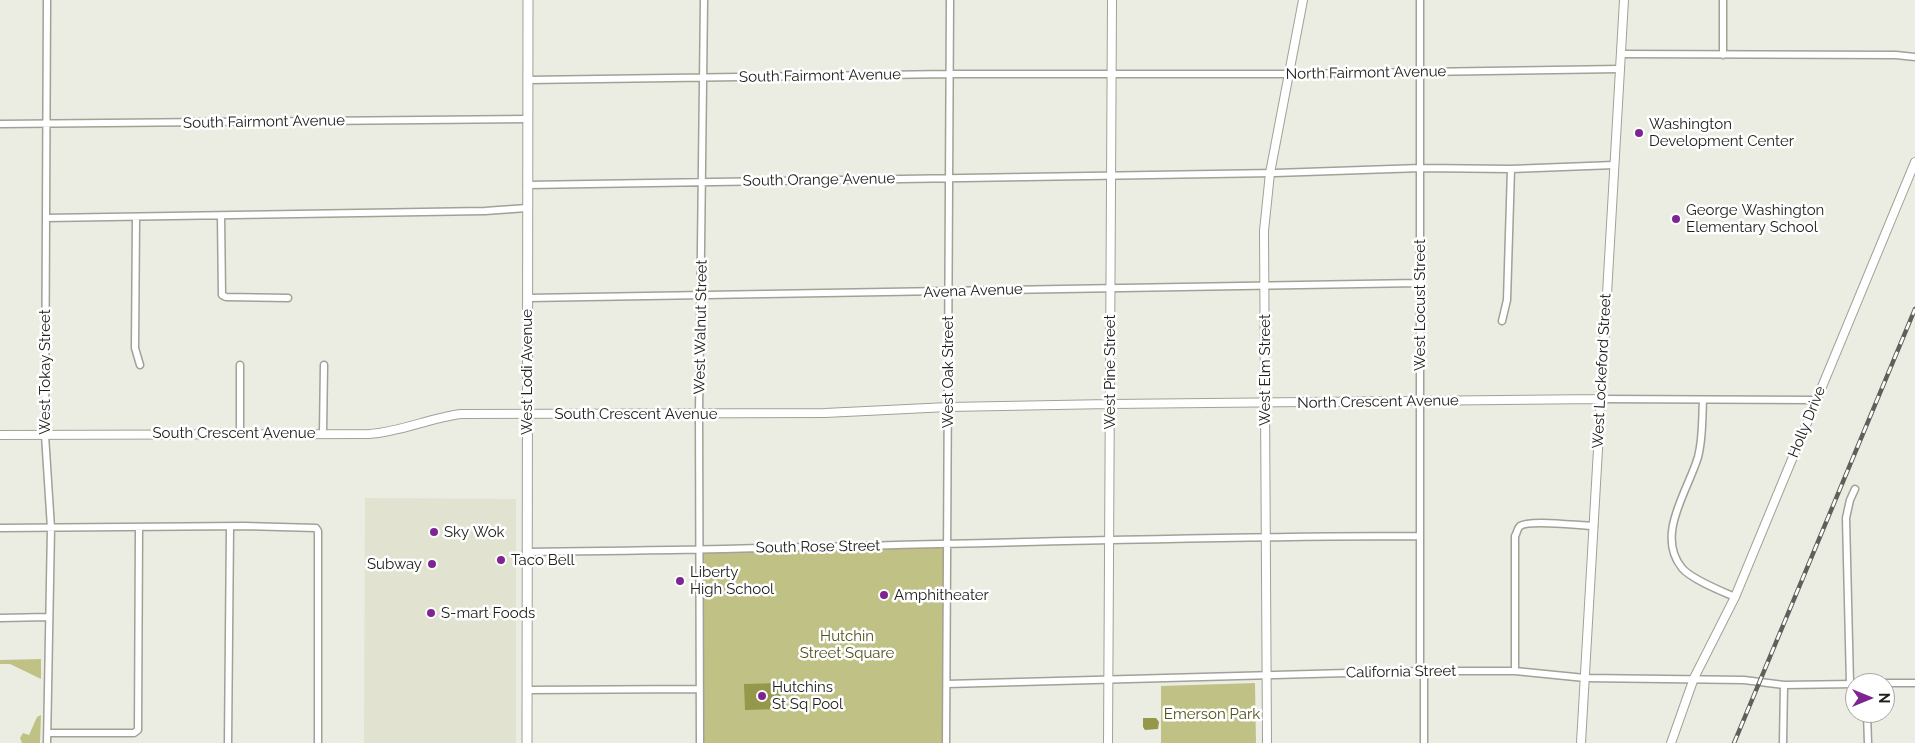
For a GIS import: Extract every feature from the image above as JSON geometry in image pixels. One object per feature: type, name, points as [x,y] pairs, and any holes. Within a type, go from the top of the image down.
[{"type":"main road","name":"West Lodi Avenue","points":[[527,743],[528,0]]},
{"type":"street","name":"West Tokay Street","points":[[47,0],[45,434],[51,528],[49,733],[47,743]]},
{"type":"street","name":"West Walnut Street","points":[[700,743],[701,550],[699,414],[702,296],[704,0]]},
{"type":"street","name":"West Oak Street","points":[[946,743],[950,0]]},
{"type":"street","name":"West Pine Street","points":[[1108,743],[1112,0]]},
{"type":"street","name":"West Elm Street","points":[[1267,743],[1264,231],[1270,173],[1303,0]]},
{"type":"street","name":"West Locust Street","points":[[1420,0],[1420,536],[1421,671],[1424,743]]},
{"type":"street","name":"West Lockeford Street","points":[[1581,743],[1624,0]]},
{"type":"street","points":[[1723,0],[1723,55]]},
{"type":"street","points":[[1622,54],[1896,55],[1915,57]]},
{"type":"street","name":"North Fairmont Avenue","points":[[1112,74],[1420,73],[1620,69]]},
{"type":"street","name":"South Fairmont Avenue","points":[[528,80],[950,74],[1112,74]]},
{"type":"street","name":"South Fairmont Avenue","points":[[0,124],[528,119]]},
{"type":"street","name":"Holly Drive","points":[[1670,743],[1694,678],[1735,597],[1915,162]]},
{"type":"street","name":"South Orange Avenue","points":[[527,185],[1111,174],[1270,173],[1421,168],[1511,169],[1614,165]]},
{"type":"street","points":[[1502,321],[1507,300],[1511,169]]},
{"type":"street","points":[[46,218],[485,211],[527,208]]},
{"type":"street","points":[[221,216],[222,294],[226,297],[234,298],[288,298]]},
{"type":"street","points":[[136,218],[135,348],[140,365]]},
{"type":"street","name":"Avena Avenue","points":[[528,298],[1419,283]]},
{"type":"street","points":[[240,364],[240,434]]},
{"type":"street","points":[[322,433],[324,365]]},
{"type":"street","points":[[1600,399],[1816,400]]},
{"type":"street","name":"North Crescent Avenue","points":[[1095,405],[1600,399]]},
{"type":"street","points":[[1703,400],[1702,438],[1698,458],[1672,526],[1672,552],[1686,572],[1735,597]]},
{"type":"street","name":"South Crescent Avenue","points":[[0,435],[388,433],[440,417],[461,414],[699,414],[1095,405]]},
{"type":"street","points":[[1852,673],[1846,518],[1854,489]]},
{"type":"street","points":[[1515,672],[1515,536],[1518,528],[1532,523],[1594,526]]},
{"type":"street","points":[[0,528],[299,526],[316,528],[318,532],[318,743]]},
{"type":"street","points":[[49,733],[134,733],[138,730],[139,527]]},
{"type":"street","points":[[228,743],[230,527]]},
{"type":"street","name":"South Rose Street","points":[[526,552],[701,550],[1267,537],[1420,536]]},
{"type":"street","points":[[0,618],[49,617]]},
{"type":"street","name":"California Street","points":[[947,684],[1421,671],[1515,672],[1585,678],[1694,678],[1784,684],[1845,684]]},
{"type":"street","points":[[1895,683],[1915,683]]},
{"type":"street","points":[[1784,684],[1784,743]]},
{"type":"street","points":[[527,690],[700,690]]},
{"type":"street","points":[[1867,723],[1868,743]]},
{"type":"shaded area","points":[[365,498],[516,499],[516,743],[364,743]]},
{"type":"shaded area","name":"Hutchins St Sq Pool","points":[[780,683],[781,709],[745,710],[744,684]]},
{"type":"shaded area","points":[[1143,718],[1156,718],[1159,722],[1158,729],[1145,730]]},
{"type":"green space","name":"Hutchin Street Square","points":[[947,544],[946,743],[700,743],[701,550]]},
{"type":"green space","points":[[41,659],[41,679],[10,664],[0,664],[0,660]]},
{"type":"green space","name":"Emerson Park","points":[[1255,683],[1256,743],[1161,743],[1161,686]]},
{"type":"green space","points":[[41,715],[40,743],[22,743],[20,738],[23,733],[29,735],[37,717]]},
{"type":"railway","points":[[1734,743],[1915,309]]},
{"type":"place","name":"Washington Development Center","points":[[1639,133]]},
{"type":"place","name":"George Washington Elementary School","points":[[1676,219]]},
{"type":"place","name":"Sky Wok","points":[[434,532]]},
{"type":"place","name":"Taco Bell","points":[[501,560]]},
{"type":"place","name":"Subway","points":[[432,564]]},
{"type":"place","name":"Liberty High School","points":[[680,581]]},
{"type":"place","name":"Amphitheater","points":[[884,595]]},
{"type":"place","name":"S-mart Foods","points":[[431,613]]},
{"type":"place","name":"Hutchins St Sq Pool","points":[[762,696]]}]
